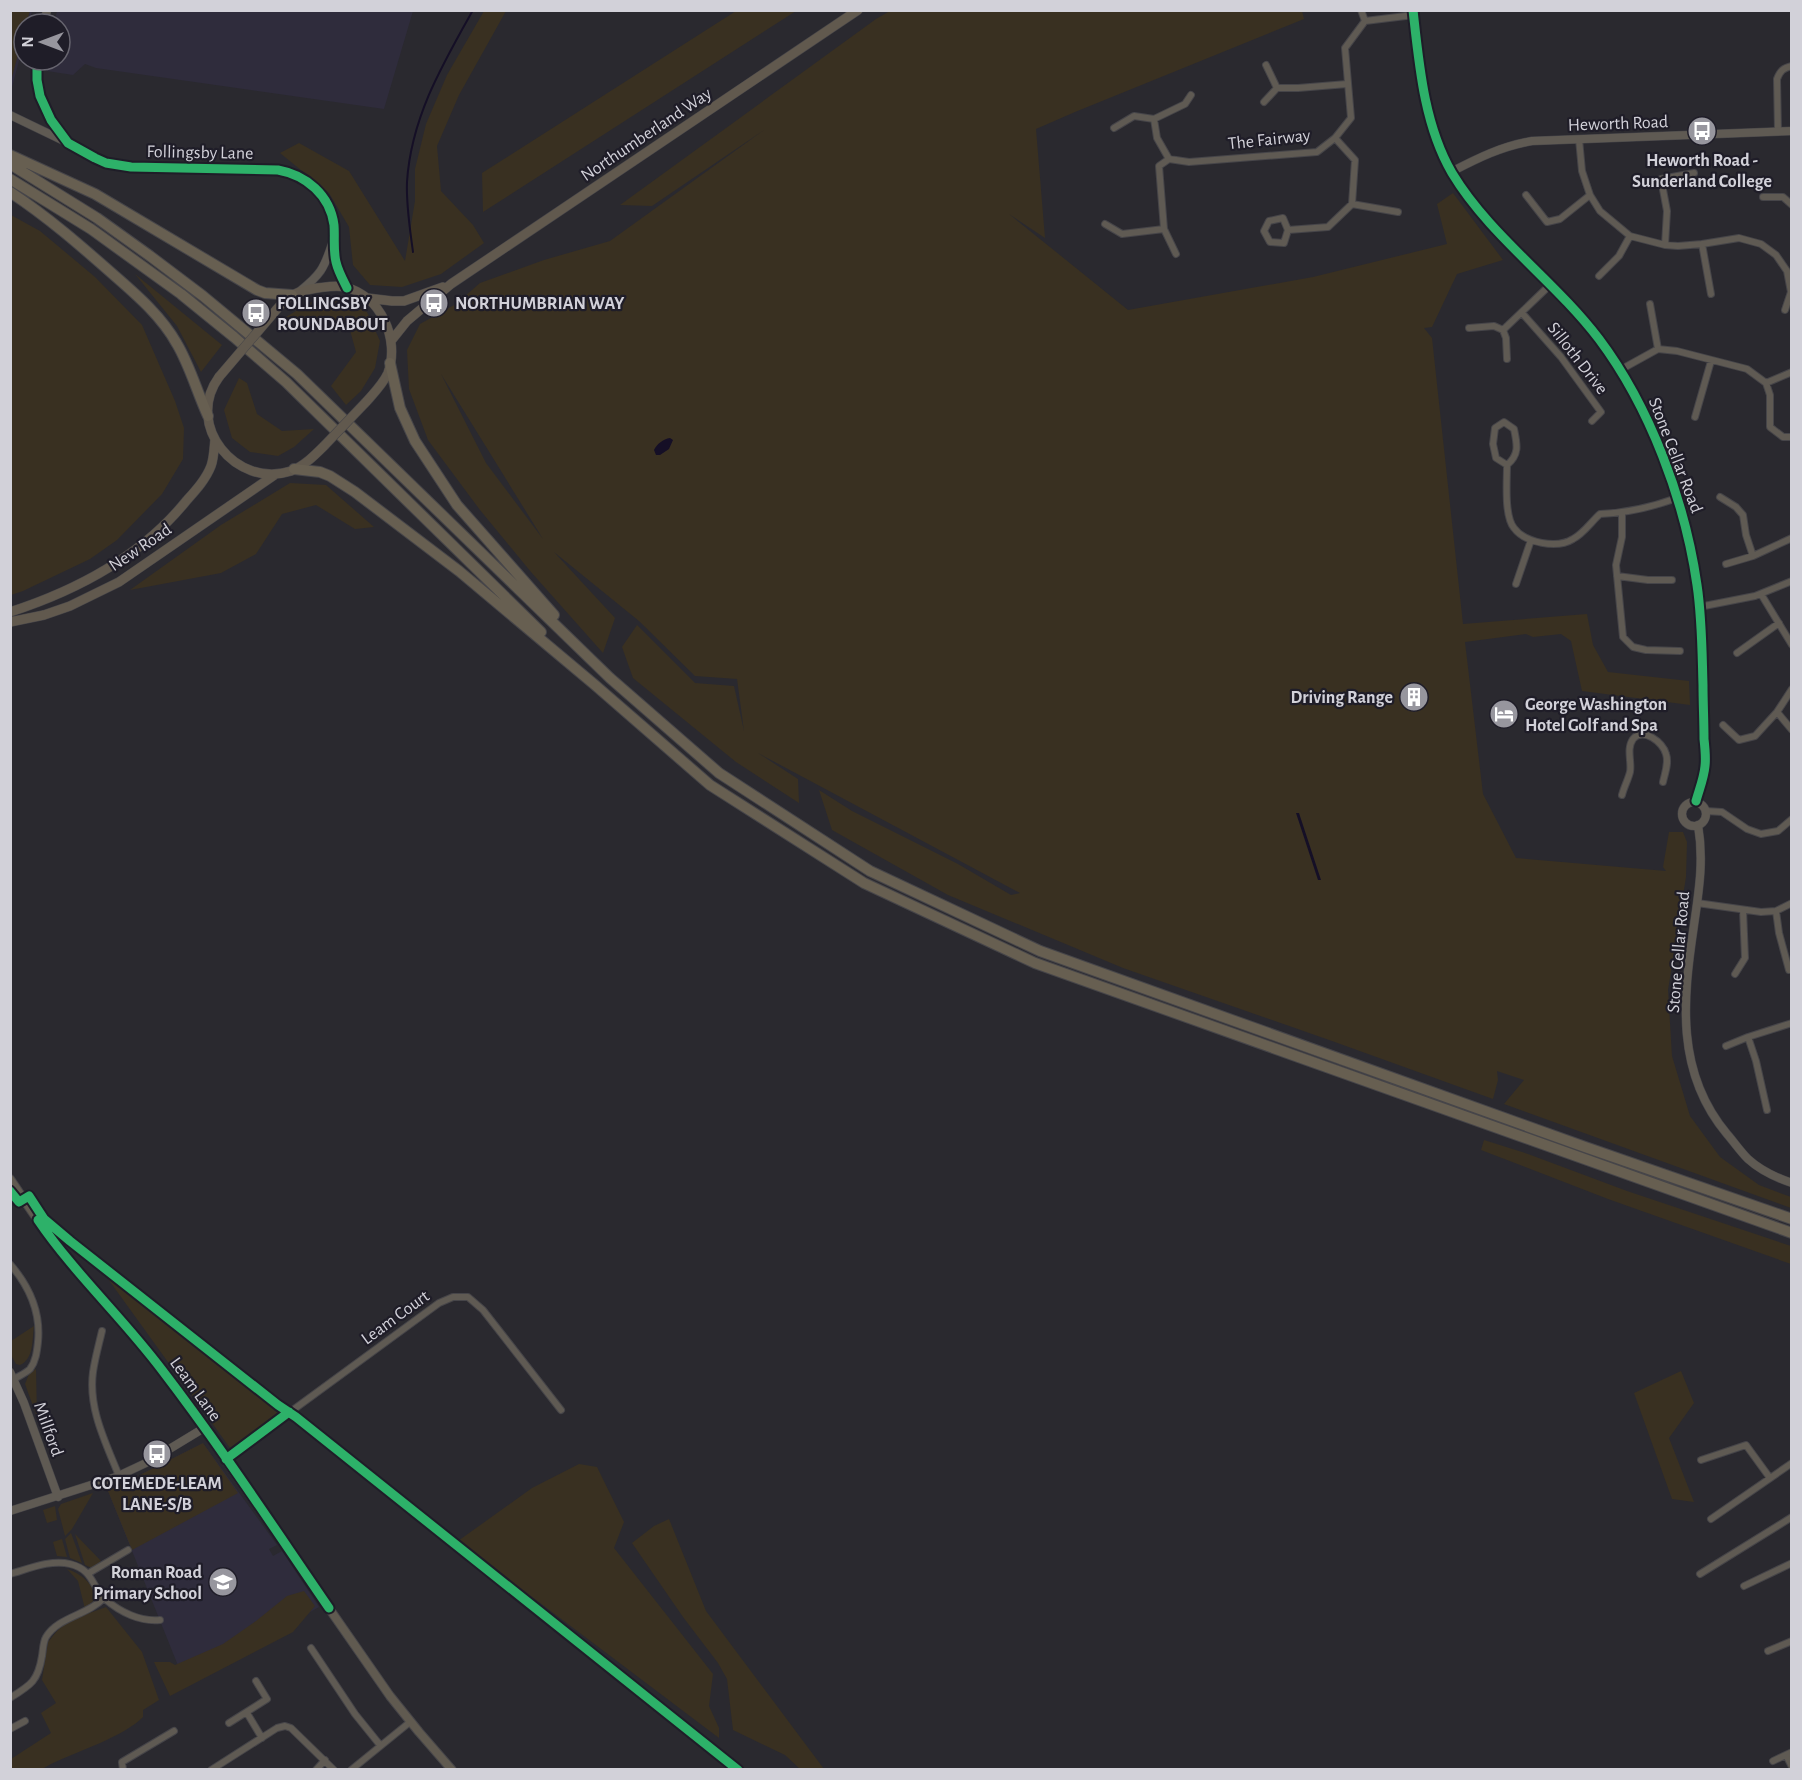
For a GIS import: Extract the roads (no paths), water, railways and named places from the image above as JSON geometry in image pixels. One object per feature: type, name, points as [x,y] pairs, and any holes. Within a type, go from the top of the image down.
[{"type":"highway","points":[[10,154],[95,194],[257,290],[296,293]]},
{"type":"highway","points":[[10,164],[97,218],[203,296],[297,374],[610,678],[719,773],[870,871],[1040,951],[1791,1219]]},
{"type":"highway","points":[[10,179],[91,229],[181,294],[234,337],[302,398],[595,685]]},
{"type":"highway","points":[[10,192],[50,219],[152,310],[166,326],[177,344],[208,416]]},
{"type":"highway","points":[[390,363],[400,408],[415,441],[457,505],[610,678]]},
{"type":"highway","points":[[294,469],[320,472],[355,492],[459,571],[710,785],[864,883],[1035,963],[1791,1233]]},
{"type":"main road","name":"Northumberland Way","points":[[391,341],[407,321],[451,284],[858,10]]},
{"type":"main road","name":"Northumberland Way","points":[[367,298],[404,301],[451,284]]},
{"type":"main road","points":[[337,286],[347,288],[367,298],[384,320],[391,341],[390,363],[385,379],[366,402],[309,460],[294,469],[276,474],[251,471],[226,456],[214,439],[208,416],[209,400],[219,377],[277,309],[296,293],[337,286]]},
{"type":"main road","name":"New Road","points":[[10,612],[42,601],[90,579],[129,554],[160,530],[208,473],[214,439]]},
{"type":"main road","name":"New Road","points":[[10,622],[44,615],[70,606],[119,582],[276,474]]},
{"type":"main road","name":"Leam Lane","points":[[10,1179],[51,1238],[164,1371],[390,1696],[452,1770]]},
{"type":"street","points":[[1361,10],[1365,21],[1413,13]]},
{"type":"street","name":"Stone Cellar Road","points":[[1413,13],[1423,86],[1430,116],[1451,172],[1470,200],[1589,326],[1620,370],[1638,400],[1677,498],[1688,535],[1698,587],[1705,767],[1696,801]]},
{"type":"street","name":"The Fairway","points":[[1169,159],[1189,162],[1317,152],[1335,138],[1351,118],[1345,48],[1365,21]]},
{"type":"street","points":[[1266,65],[1277,88]]},
{"type":"street","points":[[1778,132],[1777,79],[1784,67],[1791,66]]},
{"type":"street","name":"Follingsby Lane","points":[[37,72],[40,96],[51,120],[68,143],[95,158],[121,166],[278,170],[289,172],[306,180],[326,201],[334,226],[337,266],[347,288]]},
{"type":"street","points":[[1264,102],[1277,88],[1347,84]]},
{"type":"street","points":[[1114,128],[1134,116],[1154,119],[1185,104],[1191,95]]},
{"type":"street","points":[[10,115],[68,143]]},
{"type":"street","points":[[1154,119],[1157,138],[1169,159],[1159,166],[1164,229],[1176,254]]},
{"type":"street","name":"Heworth Road","points":[[1451,172],[1496,150],[1512,144],[1532,141],[1791,131]]},
{"type":"street","points":[[1288,230],[1328,227],[1352,204],[1355,160],[1335,138]]},
{"type":"street","points":[[1579,139],[1582,171],[1590,195],[1600,211],[1630,236],[1665,245],[1702,244],[1739,238],[1761,244],[1776,255],[1787,271],[1791,292],[1785,310]]},
{"type":"street","points":[[1665,245],[1667,211],[1661,179],[1695,173]]},
{"type":"street","points":[[1526,195],[1547,222],[1560,219],[1590,195]]},
{"type":"street","points":[[1763,197],[1783,197],[1791,205]]},
{"type":"street","points":[[1352,204],[1398,212]]},
{"type":"street","points":[[1283,218],[1288,230],[1284,243],[1270,242],[1264,231],[1269,221],[1283,218]]},
{"type":"street","points":[[1106,224],[1121,238],[1164,229]]},
{"type":"street","points":[[1599,276],[1619,256],[1630,236]]},
{"type":"street","points":[[296,293],[320,273],[334,240]]},
{"type":"street","points":[[1702,244],[1711,294]]},
{"type":"street","points":[[1503,330],[1551,284]]},
{"type":"street","points":[[1650,304],[1658,349]]},
{"type":"street","name":"Silloth Drive","points":[[1522,313],[1561,357],[1601,412],[1592,421]]},
{"type":"street","points":[[1469,328],[1494,326],[1503,330],[1506,338],[1507,359]]},
{"type":"street","points":[[1620,370],[1658,349],[1677,351],[1747,369],[1766,383],[1770,395],[1770,427],[1783,437],[1791,437]]},
{"type":"street","points":[[1695,417],[1711,361]]},
{"type":"street","points":[[1766,383],[1791,372]]},
{"type":"street","points":[[1504,422],[1514,429],[1518,450],[1513,460],[1507,465],[1496,458],[1493,444],[1495,428],[1504,422]]},
{"type":"street","points":[[1507,465],[1507,508],[1513,528],[1531,540],[1553,544],[1573,540],[1600,514],[1652,507],[1677,498]]},
{"type":"street","points":[[1720,496],[1737,507],[1743,515],[1746,536],[1753,556]]},
{"type":"street","points":[[1622,512],[1622,537],[1616,565],[1623,637],[1633,647],[1646,650],[1680,651]]},
{"type":"street","points":[[1726,564],[1753,556],[1791,538]]},
{"type":"street","points":[[1516,584],[1531,540]]},
{"type":"street","points":[[1617,576],[1672,580]]},
{"type":"street","points":[[1699,607],[1761,594],[1791,581]]},
{"type":"street","points":[[1761,594],[1791,645]]},
{"type":"street","points":[[1737,652],[1779,623]]},
{"type":"street","points":[[1723,725],[1739,740],[1755,736],[1777,712],[1791,689]]},
{"type":"street","points":[[1777,712],[1791,730]]},
{"type":"street","points":[[1622,795],[1631,770],[1630,746],[1637,736],[1646,735],[1660,743],[1666,754],[1667,765],[1663,782]]},
{"type":"street","points":[[1696,801],[1703,805],[1706,811],[1702,823],[1695,826],[1688,824],[1682,813],[1689,802],[1696,801]]},
{"type":"street","points":[[1706,811],[1722,812],[1747,829],[1761,834],[1779,831],[1791,819]]},
{"type":"street","name":"Stone Cellar Road","points":[[1698,825],[1701,870],[1688,967],[1686,1014],[1688,1047],[1696,1084],[1718,1123],[1749,1160],[1791,1183]]},
{"type":"street","points":[[1697,903],[1761,912],[1776,911],[1791,903]]},
{"type":"street","points":[[1735,974],[1745,958],[1743,910]]},
{"type":"street","points":[[1776,911],[1779,933],[1789,970]]},
{"type":"street","points":[[1726,1046],[1791,1023]]},
{"type":"street","points":[[1748,1037],[1767,1110]]},
{"type":"street","points":[[10,1264],[24,1282],[32,1298],[39,1334],[31,1368],[12,1376]]},
{"type":"street","name":"Leam Court","points":[[226,1459],[439,1303],[453,1297],[468,1297],[483,1310],[561,1410]]},
{"type":"street","points":[[102,1330],[93,1374],[93,1399],[99,1427],[119,1476]]},
{"type":"street","name":"Millford","points":[[12,1376],[58,1497]]},
{"type":"street","points":[[10,1511],[119,1476],[148,1462],[204,1428]]},
{"type":"street","points":[[1701,1460],[1746,1445],[1770,1478]]},
{"type":"street","points":[[1711,1519],[1791,1463]]},
{"type":"street","points":[[1700,1574],[1791,1517]]},
{"type":"street","points":[[89,1574],[128,1550]]},
{"type":"street","points":[[1744,1586],[1791,1563]]},
{"type":"street","points":[[10,1574],[42,1565],[70,1564],[89,1574],[104,1598],[133,1617],[149,1621],[160,1620]]},
{"type":"street","points":[[10,1698],[26,1688],[38,1676],[45,1638],[56,1627],[98,1605],[104,1598]]},
{"type":"street","points":[[1768,1651],[1791,1641]]},
{"type":"street","points":[[311,1648],[355,1714],[380,1745]]},
{"type":"street","points":[[229,1723],[267,1699],[256,1681]]},
{"type":"street","points":[[247,1713],[262,1737]]},
{"type":"street","points":[[10,1729],[25,1721]]},
{"type":"street","points":[[351,1770],[410,1722]]},
{"type":"street","points":[[211,1770],[223,1766],[262,1737],[285,1726],[291,1728],[334,1770]]},
{"type":"street","points":[[123,1770],[122,1762],[174,1731]]},
{"type":"street","points":[[1773,1761],[1789,1754],[1791,1767]]},
{"type":"street","points":[[316,1770],[325,1760]]},
{"type":"waterway","points":[[413,252],[408,217],[407,182],[415,136],[430,93],[473,10]]},
{"type":"place","name":"Heworth Road - Sunderland College","points":[[1702,131]]},
{"type":"place","name":"NORTHUMBRIAN WAY","points":[[434,303]]},
{"type":"place","name":"FOLLINGSBY ROUNDABOUT","points":[[256,313]]},
{"type":"place","name":"Driving Range","points":[[1414,697]]},
{"type":"place","name":"George Washington Hotel Golf and Spa","points":[[1504,714]]},
{"type":"place","name":"COTEMEDE-LEAM LANE-S/B","points":[[157,1454]]},
{"type":"place","name":"Roman Road Primary School","points":[[223,1582]]}]
